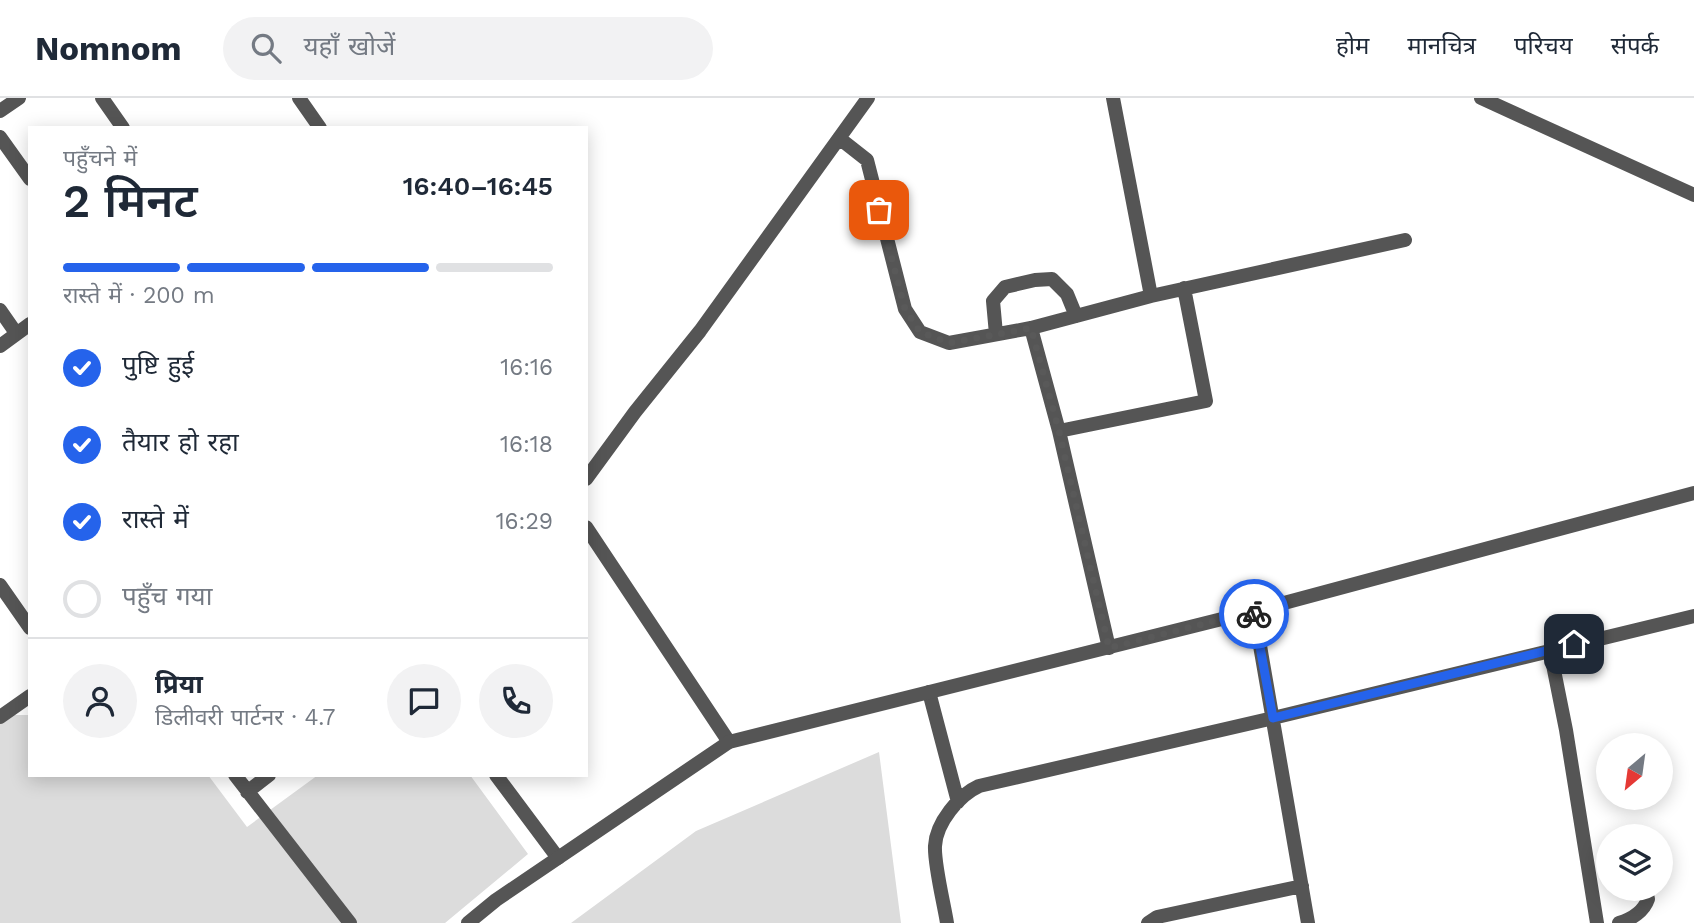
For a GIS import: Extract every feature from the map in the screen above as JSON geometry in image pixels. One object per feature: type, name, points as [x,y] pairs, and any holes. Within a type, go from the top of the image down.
[{"type":"street","points":[[0,111],[19,98]]},
{"type":"street","points":[[102,98],[122,126]]},
{"type":"street","points":[[299,98],[319,126]]},
{"type":"street","points":[[588,476],[700,331],[868,98]]},
{"type":"street","points":[[1113,98],[1151,296]]},
{"type":"street","points":[[1480,98],[1694,195]]},
{"type":"street","points":[[0,136],[28,176]]},
{"type":"street","points":[[839,138],[867,160],[905,309],[920,332],[949,343],[1031,328],[1184,288],[1405,240]]},
{"type":"street","points":[[996,334],[993,301],[1005,287],[1035,280],[1052,279],[1067,294],[1076,316]]},
{"type":"street","points":[[1059,431],[1206,401],[1184,288]]},
{"type":"street","points":[[0,310],[16,333]]},
{"type":"street","points":[[0,346],[28,325]]},
{"type":"street","points":[[1031,328],[1059,431],[1109,648]]},
{"type":"street","points":[[468,923],[496,900],[729,742],[1254,611],[1694,493]]},
{"type":"street","points":[[588,530],[729,742]]},
{"type":"street","points":[[0,585],[28,625]]},
{"type":"street","points":[[1254,611],[1308,923]]},
{"type":"street","points":[[947,923],[935,847],[939,830],[958,802],[967,792],[979,786],[1694,616]]},
{"type":"street","points":[[1550,650],[1566,730],[1597,923]]},
{"type":"street","points":[[929,692],[958,802]]},
{"type":"street","points":[[0,717],[28,697]]},
{"type":"street","points":[[236,777],[350,923]]},
{"type":"street","points":[[247,792],[266,777]]},
{"type":"street","points":[[497,777],[558,858]]},
{"type":"street","points":[[1148,923],[1157,917],[1302,886]]},
{"type":"street","points":[[1619,923],[1643,909],[1647,901]]},
{"type":"shaded area","points":[[0,715],[28,715],[28,777],[210,777],[247,827],[315,777],[471,777],[528,854],[445,923],[0,923]]},
{"type":"shaded area","points":[[879,752],[901,923],[571,923],[696,831]]},
{"type":"way so far","points":[[879,210],[905,309],[920,332],[949,343],[1031,328],[1059,431],[1109,648],[1254,611],[1254,614]]},
{"type":"route","points":[[1254,614],[1273,718],[1574,644]]}]
